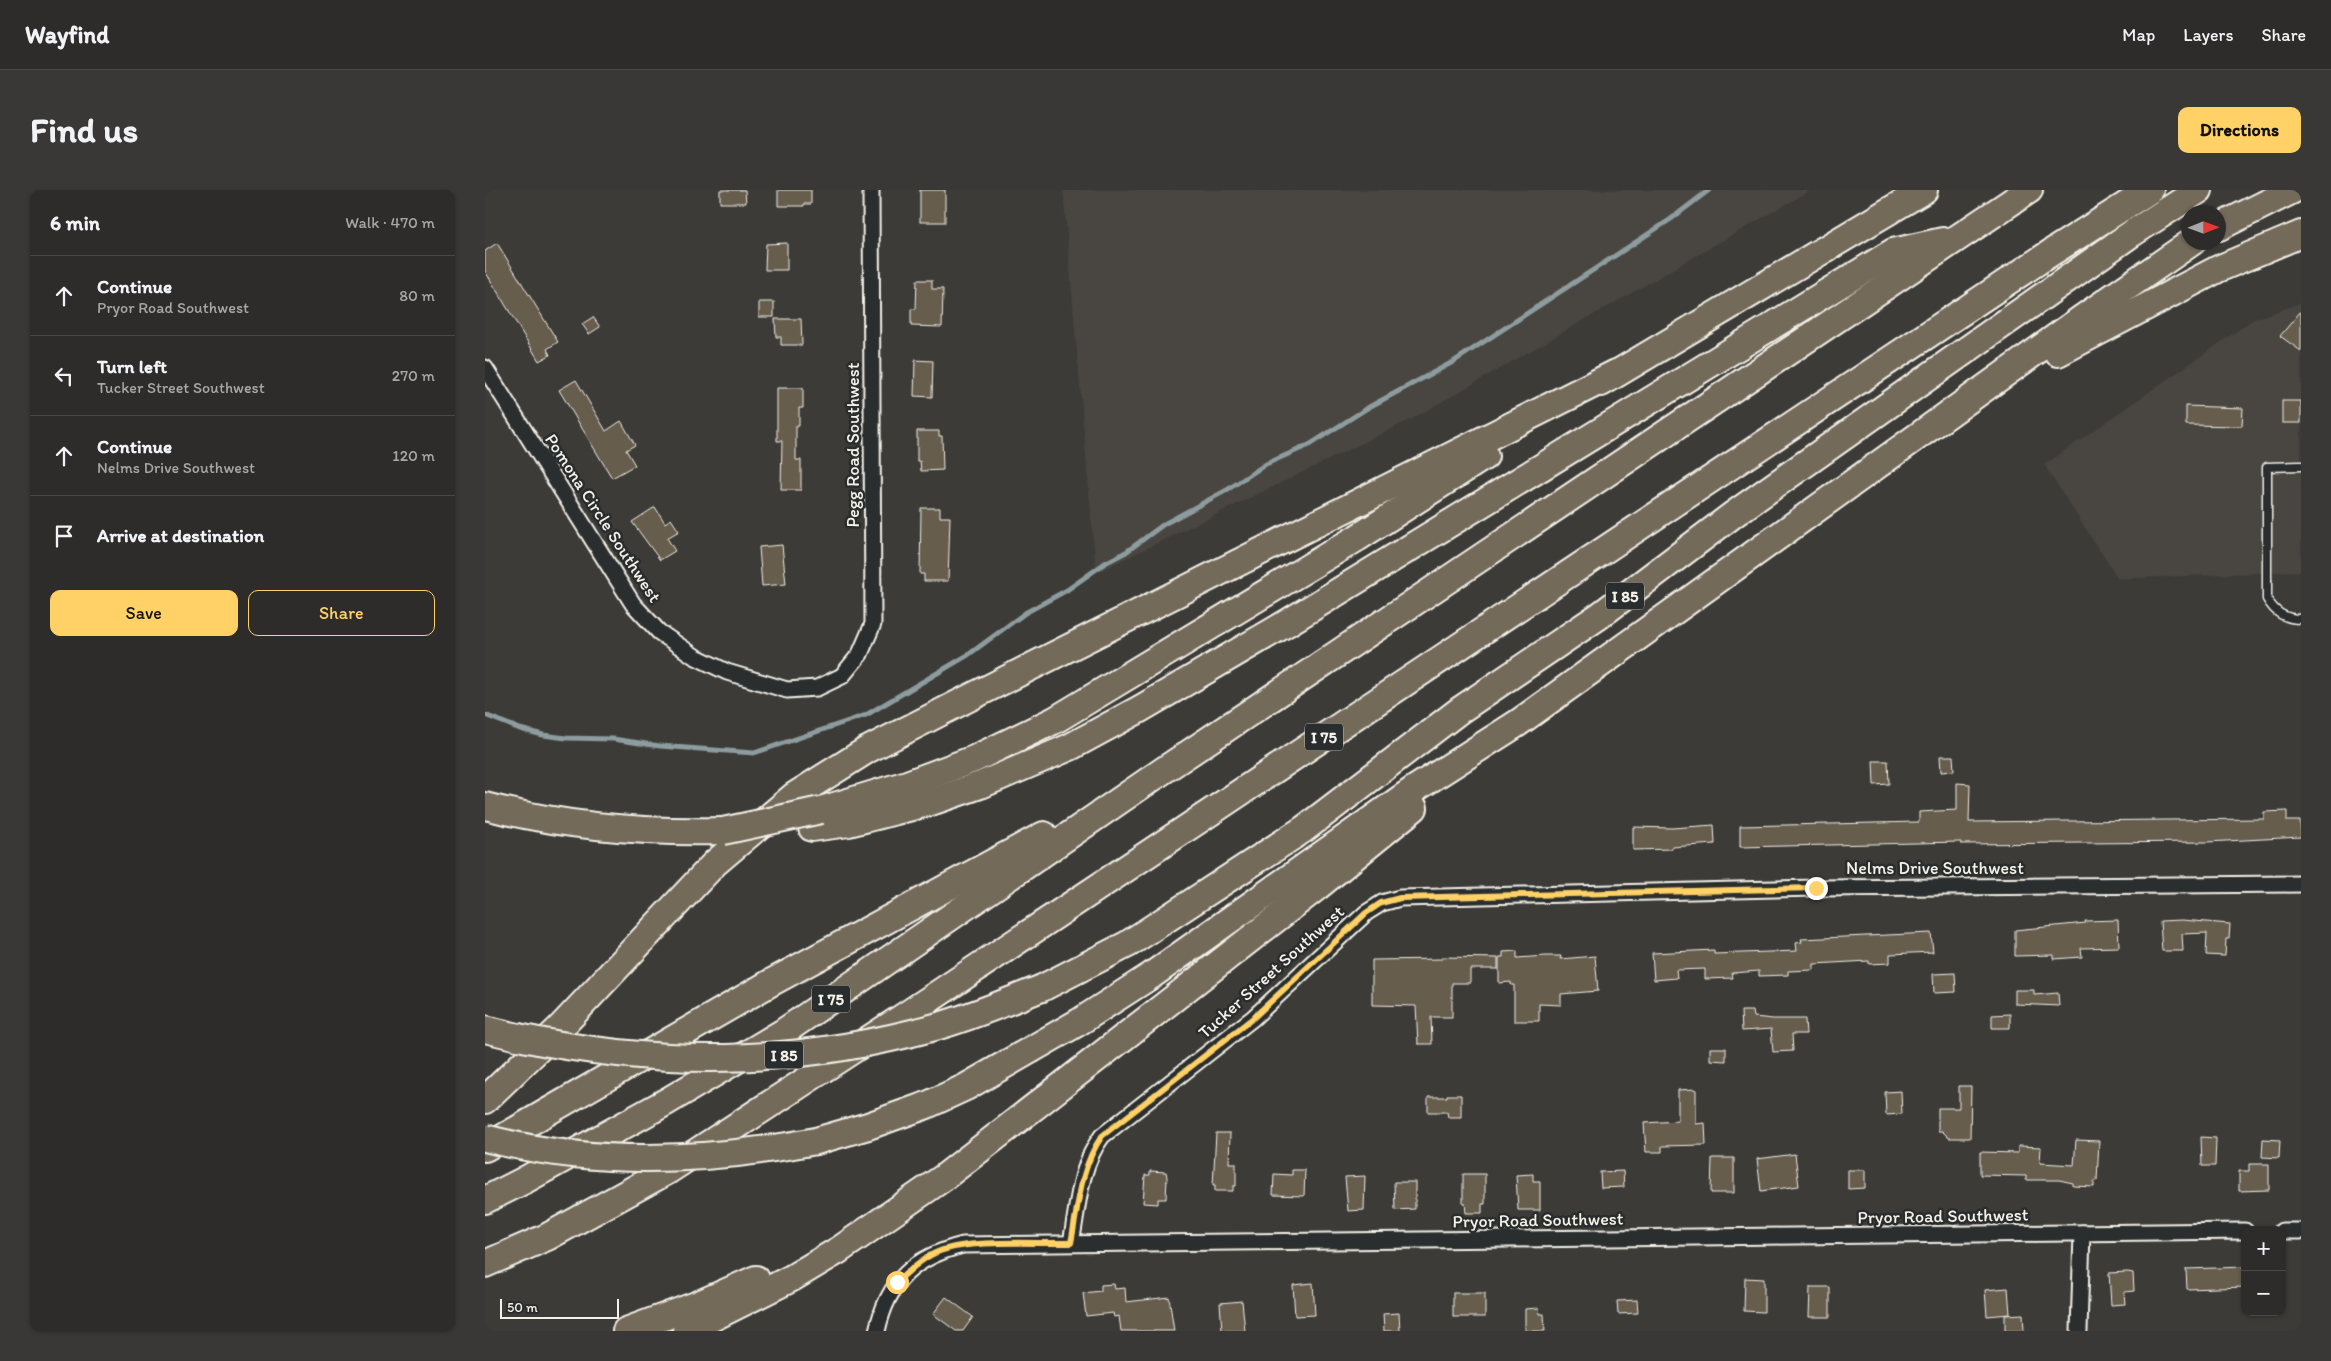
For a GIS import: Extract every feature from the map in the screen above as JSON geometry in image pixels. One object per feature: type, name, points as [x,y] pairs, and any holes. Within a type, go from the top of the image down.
[{"type":"highway","points":[[1839,240],[1903,190]]},
{"type":"highway","points":[[485,806],[576,823],[633,830],[723,831],[817,819],[974,759],[1055,720],[1340,548],[1616,374],[1924,190]]},
{"type":"highway","name":"I 75","points":[[485,1200],[523,1182],[667,1102],[782,1033],[1161,772],[2029,190]]},
{"type":"highway","name":"I 75","points":[[485,1264],[547,1237],[669,1170],[906,1015],[2052,252],[2150,190]]},
{"type":"highway","name":"I 85","points":[[485,1029],[572,1049],[619,1055],[687,1059],[762,1058],[879,1041],[978,1013],[1042,988],[1128,944],[1304,829],[1460,710],[1599,616],[1734,514],[2131,234],[2199,190]]},
{"type":"highway","points":[[2226,224],[2293,190]]},
{"type":"highway","points":[[1937,423],[2002,384],[2144,306],[2218,269],[2301,234]]},
{"type":"highway","points":[[817,819],[849,823],[928,803],[983,784],[1070,747],[1140,709],[1287,623],[1893,252],[1959,237]]},
{"type":"highway","points":[[485,1138],[543,1151],[622,1158],[713,1156],[816,1141],[868,1126],[935,1101],[967,1086],[1079,1022],[1152,975],[1413,790],[1518,723],[2181,250]]},
{"type":"highway","points":[[485,1100],[561,1028],[715,863],[793,796],[867,750],[1616,374]]},
{"type":"highway","points":[[686,1331],[793,1278],[839,1250],[943,1178],[1317,887],[1518,723]]},
{"type":"highway","points":[[485,1148],[772,982],[1161,772]]},
{"type":"highway","points":[[626,1331],[699,1304],[847,1235],[943,1178]]},
{"type":"street","name":"Pegg Road Southwest","points":[[828,682],[842,676],[860,654],[873,624],[871,190]]},
{"type":"street","name":"Pomona Circle Southwest","points":[[485,368],[633,604],[659,632],[694,656],[727,672],[787,690],[817,688],[828,682]]},
{"type":"street","name":"Nelms Drive Southwest","points":[[1540,894],[1816,888],[2301,884]]},
{"type":"street","name":"Tucker Street Southwest","points":[[1071,1243],[1085,1166],[1092,1150],[1102,1136],[1253,1018],[1366,913],[1381,903],[1400,898],[1540,894]]},
{"type":"street","name":"Pryor Road Southwest","points":[[877,1331],[882,1309],[897,1282],[918,1262],[940,1251],[963,1245],[2241,1231]]},
{"type":"street","points":[[2286,1231],[2301,1231]]},
{"type":"street","points":[[2079,1331],[2082,1233]]},
{"type":"lane","points":[[2301,466],[2267,467],[2267,599],[2274,610],[2290,619],[2301,619]]},
{"type":"shaded area","points":[[1063,190],[1811,190],[1412,419],[1096,573]]},
{"type":"shaded area","points":[[2301,303],[2301,571],[2118,579],[2044,465],[2254,319]]},
{"type":"building","points":[[720,190],[745,190],[746,203],[720,203]]},
{"type":"building","points":[[778,190],[811,190],[811,204],[804,204],[804,206],[778,206]]},
{"type":"building","points":[[920,190],[945,190],[945,222],[920,222]]},
{"type":"building","points":[[497,243],[558,342],[547,349],[550,355],[539,361],[485,271],[485,251]]},
{"type":"building","points":[[787,243],[787,270],[765,270],[766,244]]},
{"type":"building","points":[[917,280],[932,280],[932,289],[943,289],[942,327],[911,326],[911,309],[916,309]]},
{"type":"building","points":[[759,302],[774,302],[774,317],[759,317]]},
{"type":"building","points":[[2301,311],[2301,351],[2280,336]]},
{"type":"building","points":[[593,317],[600,327],[589,334],[582,324]]},
{"type":"building","points":[[775,319],[801,319],[802,345],[781,345],[781,337],[776,337]]},
{"type":"building","points":[[915,360],[933,361],[932,397],[914,396]]},
{"type":"building","points":[[576,380],[606,431],[621,421],[635,445],[626,450],[635,465],[612,478],[559,390]]},
{"type":"building","points":[[777,388],[803,388],[803,408],[799,408],[799,426],[796,426],[796,460],[801,460],[801,490],[781,490],[782,441],[777,441]]},
{"type":"building","points":[[2282,401],[2301,401],[2301,423],[2282,423]]},
{"type":"building","points":[[2186,406],[2243,408],[2242,426],[2186,425]]},
{"type":"building","points":[[917,431],[939,431],[939,436],[942,436],[943,470],[921,471],[920,461],[917,461]]},
{"type":"building","points":[[655,507],[665,523],[671,519],[679,531],[667,538],[675,551],[660,560],[632,522]]},
{"type":"building","points":[[921,508],[940,508],[940,517],[950,517],[948,581],[924,581],[924,574],[920,574]]},
{"type":"building","points":[[782,545],[786,584],[762,586],[759,547]]},
{"type":"building","points":[[1940,756],[1953,756],[1954,771],[1941,772]]},
{"type":"building","points":[[1873,761],[1888,761],[1889,784],[1874,785]]},
{"type":"building","points":[[1957,783],[1970,784],[1969,822],[2264,819],[2264,812],[2287,811],[2287,821],[2300,821],[2301,837],[2207,842],[1961,844],[1961,842],[1740,847],[1740,826],[1919,822],[1919,812],[1957,810]]},
{"type":"building","points":[[1714,825],[1715,844],[1672,847],[1672,849],[1633,850],[1633,827],[1672,828]]},
{"type":"building","points":[[2118,920],[2119,947],[2081,948],[2082,957],[2054,959],[2054,955],[2015,956],[2015,930],[2086,923],[2085,921]]},
{"type":"building","points":[[2182,920],[2230,924],[2229,939],[2226,939],[2225,956],[2206,955],[2207,933],[2182,934],[2183,951],[2162,951],[2160,921]]},
{"type":"building","points":[[1931,933],[1933,952],[1890,954],[1890,963],[1869,964],[1869,961],[1814,964],[1814,970],[1788,971],[1788,975],[1759,976],[1759,971],[1732,973],[1733,978],[1705,979],[1705,969],[1676,970],[1677,978],[1654,980],[1652,953],[1714,950],[1714,954],[1797,951],[1796,943],[1802,942],[1801,939]]},
{"type":"building","points":[[1517,951],[1517,958],[1561,956],[1560,959],[1595,956],[1598,991],[1561,994],[1561,1005],[1539,1004],[1539,1021],[1514,1021],[1514,985],[1511,985],[1511,982],[1499,983],[1499,957],[1503,957],[1503,952]]},
{"type":"building","points":[[1443,957],[1498,958],[1498,969],[1470,969],[1470,983],[1452,983],[1452,1017],[1431,1017],[1432,1044],[1418,1044],[1416,1006],[1372,1005],[1372,960],[1443,959]]},
{"type":"building","points":[[1955,973],[1956,992],[1934,993],[1933,974]]},
{"type":"building","points":[[2015,990],[2034,990],[2034,995],[2058,993],[2059,1006],[2015,1004]]},
{"type":"building","points":[[1741,1011],[1753,1011],[1754,1017],[1805,1019],[1806,1034],[1792,1034],[1793,1051],[1773,1052],[1771,1029],[1742,1031]]},
{"type":"building","points":[[2010,1014],[2010,1028],[1992,1028],[1992,1015]]},
{"type":"building","points":[[1710,1048],[1726,1048],[1726,1061],[1710,1060]]},
{"type":"building","points":[[1959,1086],[1971,1086],[1970,1138],[1949,1138],[1942,1131],[1938,1131],[1938,1108],[1959,1108]]},
{"type":"building","points":[[1696,1089],[1696,1124],[1705,1123],[1706,1145],[1662,1146],[1662,1152],[1646,1152],[1644,1123],[1678,1121],[1678,1090]]},
{"type":"building","points":[[1901,1091],[1902,1114],[1886,1115],[1885,1092]]},
{"type":"building","points":[[1447,1095],[1461,1095],[1461,1117],[1448,1117],[1447,1112],[1428,1112],[1428,1097],[1447,1097]]},
{"type":"building","points":[[1216,1133],[1230,1133],[1229,1163],[1236,1163],[1236,1186],[1233,1186],[1233,1191],[1215,1191],[1215,1185],[1213,1185]]},
{"type":"building","points":[[2201,1137],[2216,1138],[2215,1166],[2202,1166]]},
{"type":"building","points":[[2263,1139],[2280,1140],[2279,1158],[2262,1157]]},
{"type":"building","points":[[2076,1140],[2099,1141],[2097,1181],[2094,1181],[2094,1187],[2073,1186],[2073,1183],[2059,1180],[2026,1180],[2026,1176],[1980,1175],[1980,1152],[2018,1153],[2018,1146],[2041,1147],[2040,1163],[2074,1165]]},
{"type":"building","points":[[1795,1154],[1799,1186],[1761,1191],[1757,1159]]},
{"type":"building","points":[[1712,1158],[1734,1158],[1734,1193],[1711,1193]]},
{"type":"building","points":[[2249,1164],[2269,1164],[2269,1190],[2239,1191],[2239,1171],[2249,1171]]},
{"type":"building","points":[[1292,1170],[1305,1170],[1304,1196],[1273,1195],[1274,1174],[1292,1175]]},
{"type":"building","points":[[1848,1170],[1865,1170],[1865,1188],[1848,1189]]},
{"type":"building","points":[[1150,1171],[1166,1172],[1166,1199],[1158,1199],[1158,1204],[1143,1203],[1145,1175],[1150,1175]]},
{"type":"building","points":[[1623,1171],[1624,1187],[1601,1188],[1600,1172]]},
{"type":"building","points":[[1463,1174],[1485,1174],[1485,1204],[1482,1204],[1482,1213],[1466,1213],[1465,1203],[1463,1203]]},
{"type":"building","points":[[1533,1174],[1533,1181],[1540,1181],[1540,1210],[1518,1210],[1516,1175]]},
{"type":"building","points":[[1365,1176],[1364,1210],[1348,1211],[1345,1177]]},
{"type":"building","points":[[1394,1182],[1415,1182],[1415,1209],[1395,1210]]},
{"type":"building","points":[[2241,1267],[2241,1287],[2187,1289],[2186,1269]]},
{"type":"building","points":[[2109,1273],[2133,1273],[2134,1291],[2124,1292],[2125,1304],[2111,1305]]},
{"type":"building","points":[[1745,1278],[1764,1279],[1764,1312],[1744,1311]]},
{"type":"building","points":[[1313,1283],[1315,1315],[1295,1316],[1293,1285]]},
{"type":"building","points":[[1114,1284],[1115,1289],[1125,1288],[1126,1302],[1169,1297],[1174,1331],[1121,1331],[1119,1316],[1114,1317],[1113,1313],[1086,1316],[1083,1293],[1101,1291],[1101,1285]]},
{"type":"building","points":[[1810,1287],[1830,1287],[1830,1317],[1809,1317]]},
{"type":"building","points":[[2008,1288],[2010,1314],[1987,1316],[1985,1290]]},
{"type":"building","points":[[1453,1293],[1485,1293],[1485,1317],[1453,1317]]},
{"type":"building","points":[[946,1297],[973,1317],[963,1331],[956,1331],[933,1314]]},
{"type":"building","points":[[1637,1300],[1638,1313],[1618,1314],[1617,1301]]},
{"type":"building","points":[[1242,1301],[1245,1331],[1222,1331],[1220,1303]]},
{"type":"building","points":[[1539,1308],[1540,1314],[1544,1314],[1545,1331],[1525,1331],[1525,1309]]},
{"type":"building","points":[[1399,1313],[1400,1331],[1384,1331],[1383,1314]]},
{"type":"building","points":[[2023,1314],[2024,1331],[2005,1331],[2005,1315]]},
{"type":"waterway","points":[[485,715],[520,729],[543,735],[566,738],[613,739],[660,746],[754,753],[866,715],[968,655],[1025,613],[1067,590],[1105,563],[1126,552],[1164,524],[1227,490],[1266,464],[1309,445],[1369,407],[1453,362],[1671,219],[1709,190]]},
{"type":"route","points":[[897,1282],[918,1262],[940,1251],[963,1245],[1071,1243],[1085,1166],[1092,1150],[1102,1136],[1253,1018],[1366,913],[1381,903],[1400,898],[1816,888]]}]
